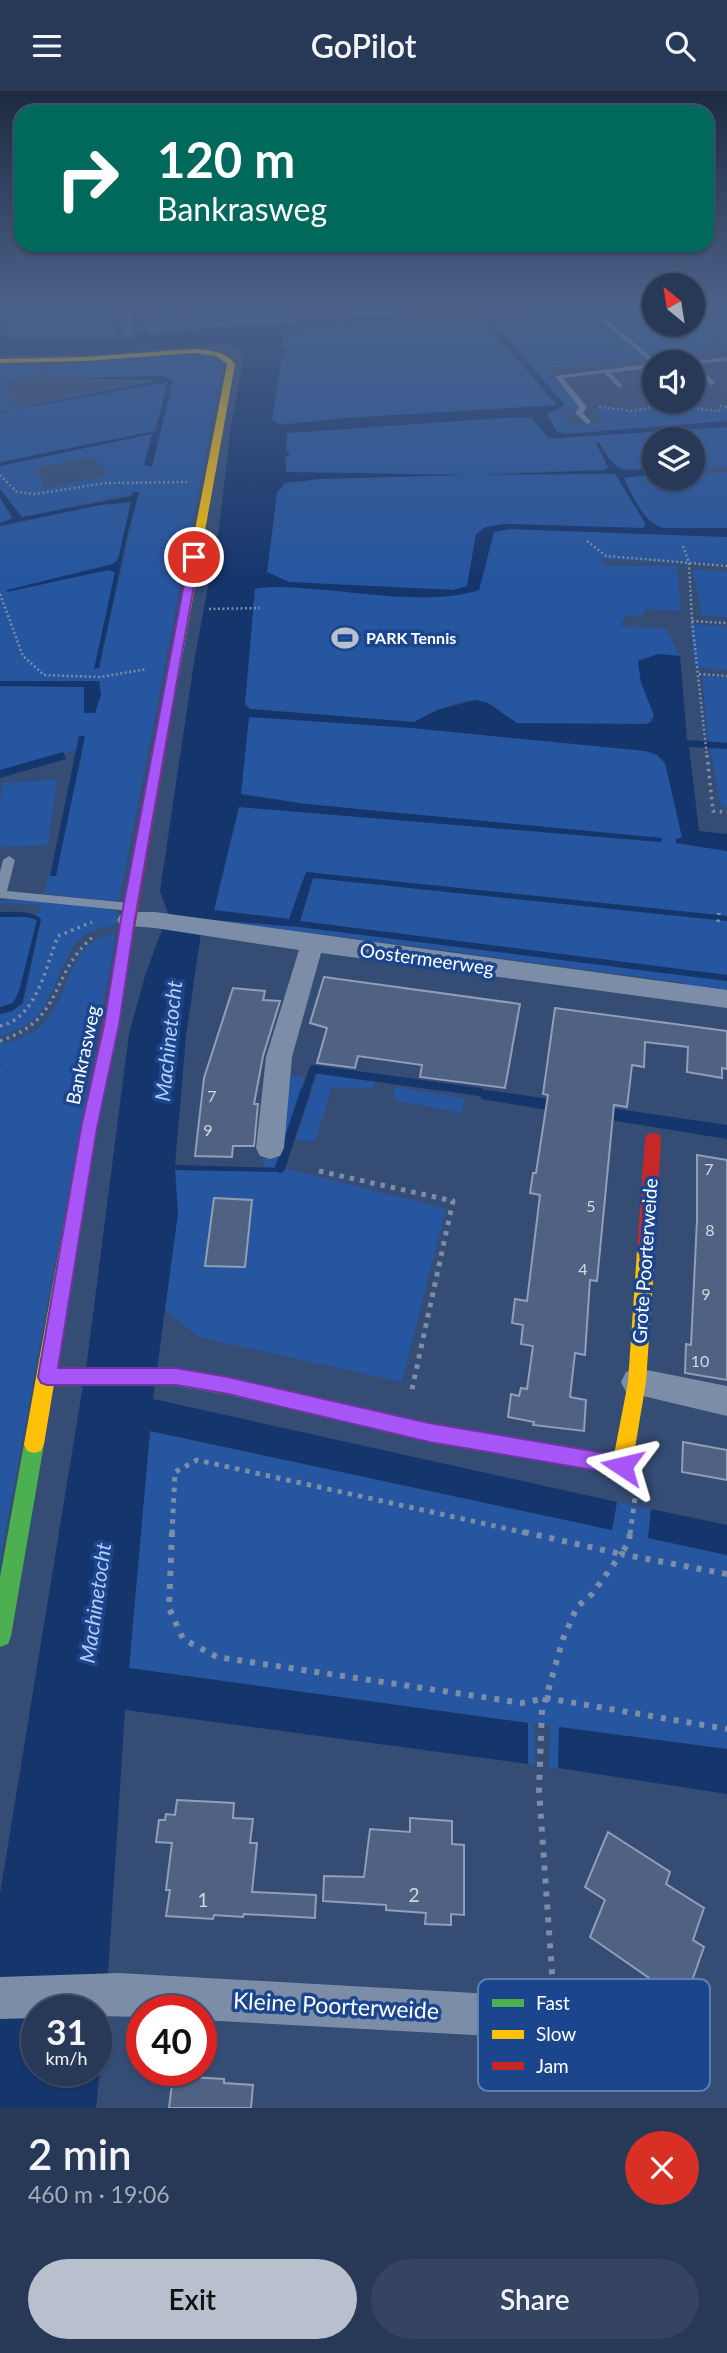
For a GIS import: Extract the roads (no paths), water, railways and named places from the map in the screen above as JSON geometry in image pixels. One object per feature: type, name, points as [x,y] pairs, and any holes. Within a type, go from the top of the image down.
[{"type":"street","name":"Bankrasweg","points":[[0,1636],[89,1128],[112,1025],[129,913],[225,395]]},
{"type":"street","name":"Oostermeerweg","points":[[129,913],[155,920],[312,944],[727,999]]},
{"type":"street","points":[[270,1148],[279,1057],[312,944]]},
{"type":"street","name":"Grote Poorterweide","points":[[47,1377],[176,1377],[228,1386],[404,1426],[622,1466],[637,1382],[653,1139]]},
{"type":"street","points":[[637,1382],[727,1401]]},
{"type":"street","name":"Kleine Poorterweide","points":[[0,1998],[119,1994],[478,2014]]},
{"type":"lane","points":[[573,395],[583,407],[579,412],[587,422]]},
{"type":"lane","points":[[9,860],[0,894],[129,913]]},
{"type":"water","points":[[85,395],[94,395],[0,412]]},
{"type":"water","points":[[165,395],[170,395],[152,467],[144,465],[152,434],[0,466],[1,462],[155,431]]},
{"type":"water","name":"Machinetocht","points":[[237,395],[276,395],[272,420],[280,425],[346,418],[557,405],[548,395],[556,395],[565,405],[547,414],[557,432],[566,434],[642,428],[642,433],[549,438],[531,418],[518,417],[287,433],[286,450],[290,454],[285,457],[286,472],[467,475],[320,479],[285,483],[277,493],[267,572],[289,582],[453,590],[467,586],[476,534],[486,527],[504,524],[643,528],[646,524],[615,474],[478,475],[605,470],[608,467],[596,443],[599,443],[616,466],[626,470],[642,470],[642,476],[624,478],[640,508],[657,526],[727,528],[727,537],[510,529],[494,532],[479,590],[440,597],[419,597],[285,587],[255,589],[245,704],[250,709],[414,722],[437,710],[475,700],[488,703],[517,723],[646,724],[651,722],[654,715],[641,683],[638,661],[658,654],[680,656],[687,740],[727,743],[727,749],[689,747],[699,831],[727,834],[727,851],[676,843],[676,839],[682,837],[665,763],[657,755],[646,751],[412,728],[249,717],[241,794],[306,804],[662,838],[661,842],[239,807],[214,910],[289,919],[306,872],[727,916],[727,921],[313,878],[300,921],[727,975],[727,981],[299,927],[203,919],[186,1036],[175,1165],[284,1168],[281,1172],[175,1170],[178,1213],[153,1399],[617,1502],[612,1530],[150,1431],[129,1668],[528,1723],[528,1764],[125,1710],[107,1995],[21,1995],[21,2086],[98,2086],[96,2108],[0,2108],[0,1894],[87,1361],[129,1034],[145,976],[168,913],[160,891],[195,656],[219,528]]},
{"type":"water","points":[[727,421],[727,427],[705,428],[653,427]]},
{"type":"water","points":[[0,489],[22,517],[132,496],[133,492],[139,492],[99,668],[94,669],[115,572],[108,570],[7,590],[113,564],[118,559],[131,502],[100,505],[0,526],[0,523],[13,518],[0,498]]},
{"type":"water","points":[[0,681],[99,681],[101,695],[95,713],[84,713],[84,687],[0,686]]},
{"type":"water","points":[[79,736],[85,736],[56,876],[50,876]]},
{"type":"water","points":[[63,752],[66,759],[0,778],[0,770]]},
{"type":"water","points":[[0,912],[27,913],[41,919],[22,1004],[12,1011],[0,1014],[0,1007],[13,1003],[19,991],[37,920],[26,917],[0,917]]},
{"type":"water","points":[[487,1090],[727,1125],[727,1139],[481,1099],[480,1092]]},
{"type":"water","points":[[651,1509],[727,1525],[727,1555],[648,1538]]},
{"type":"water","points":[[559,1727],[727,1749],[727,1794],[558,1768]]},
{"type":"waterway","points":[[305,1094],[313,1069],[480,1092]]},
{"type":"waterway","points":[[280,1168],[305,1092]]},
{"type":"place","name":"PARK Tennis","points":[[345,638]]}]
